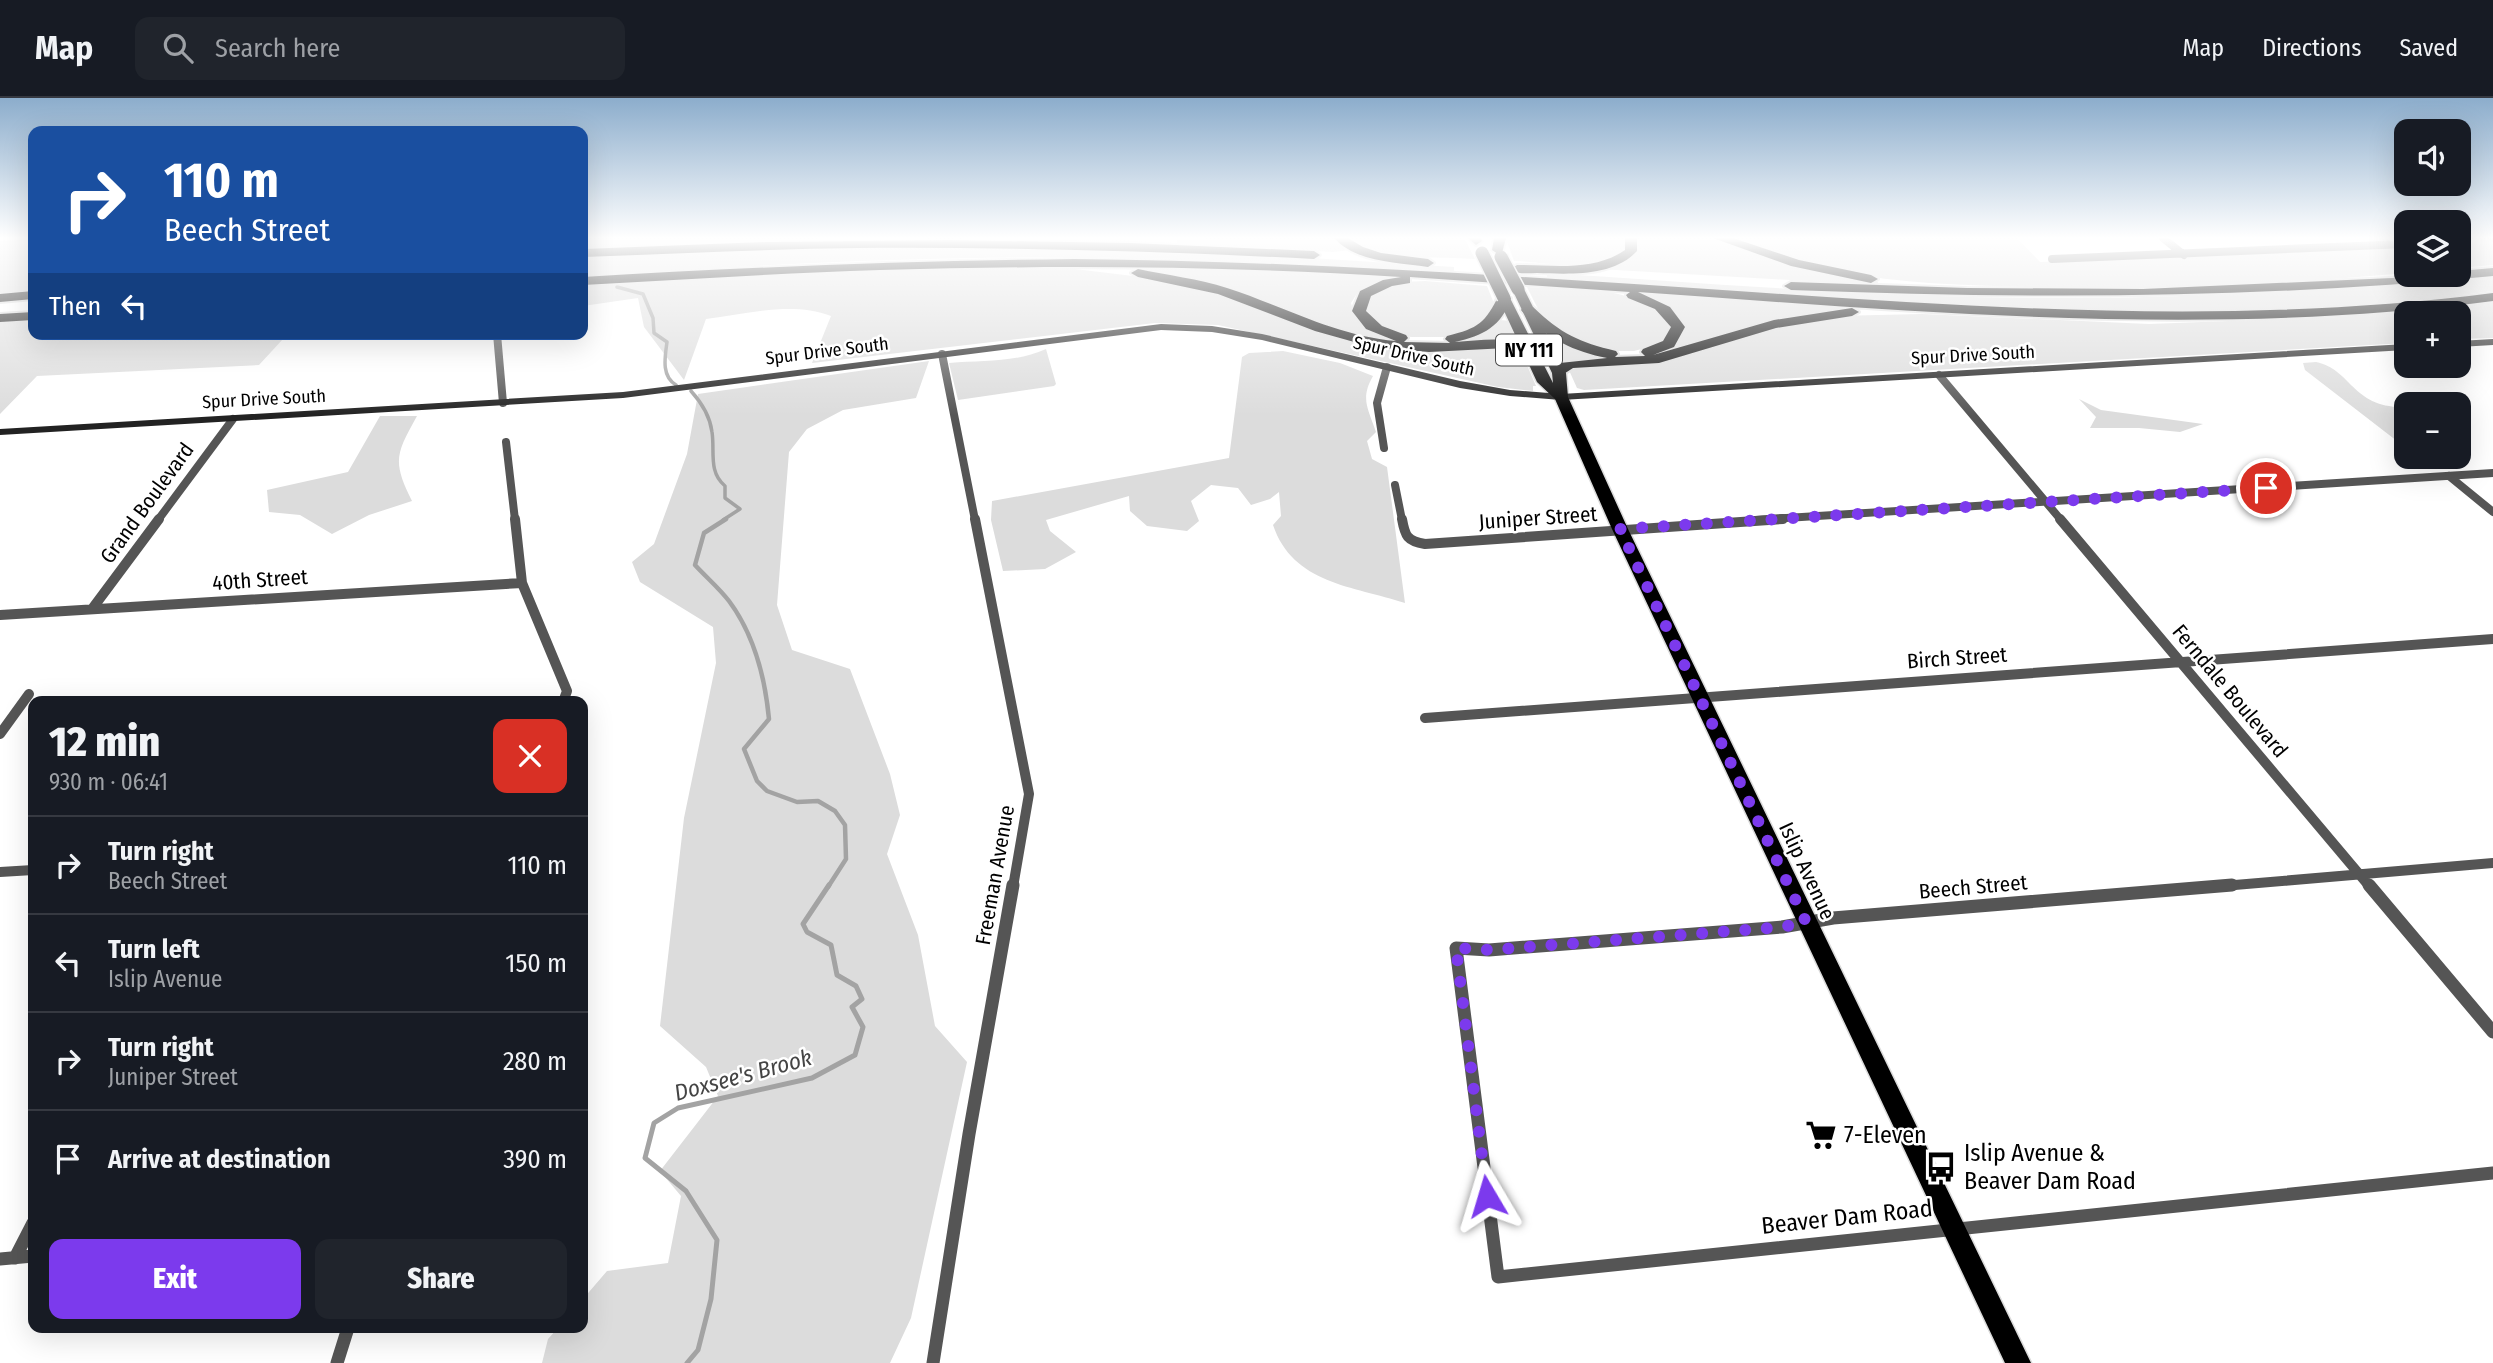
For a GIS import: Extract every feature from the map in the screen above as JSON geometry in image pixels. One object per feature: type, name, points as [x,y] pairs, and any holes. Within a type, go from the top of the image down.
[{"type":"highway","points":[[1238,297],[1333,332],[1372,343],[1429,348],[1508,344],[1525,349],[1532,357]]},
{"type":"highway","points":[[1364,297],[1359,311],[1363,320],[1390,335],[1410,340],[1465,337],[1490,325],[1497,317],[1504,298]]},
{"type":"highway","points":[[1528,310],[1550,332],[1563,340],[1598,352],[1637,354],[1655,351],[1669,344],[1678,327],[1674,318],[1652,302],[1635,297]]},
{"type":"highway","points":[[1772,297],[2097,316],[2263,316],[2386,309],[2493,297]]},
{"type":"highway","points":[[1559,373],[1571,364],[1633,362],[1685,353],[1774,324],[1816,316],[1881,312],[2011,312]]},
{"type":"highway","points":[[0,318],[28,316]]},
{"type":"main road","name":"Islip Avenue","points":[[1522,297],[1559,373],[1561,397],[1620,529],[2018,1363]]},
{"type":"main road","name":"Islip Avenue","points":[[1504,298],[1544,382],[1561,397]]},
{"type":"street","name":"Spur Drive South","points":[[0,432],[503,403],[668,390],[1139,329],[1201,327],[1248,334],[1494,392],[1518,396],[1561,397],[2394,348]]},
{"type":"street","points":[[498,340],[503,403]]},
{"type":"street","points":[[2471,343],[2493,342]]},
{"type":"street","name":"Freeman Avenue","points":[[933,1363],[969,1134],[1029,794],[942,354]]},
{"type":"street","points":[[1384,448],[1377,403],[1387,367]]},
{"type":"street","name":"Ferndale Boulevard","points":[[1939,374],[2493,1032]]},
{"type":"street","name":"Grand Boulevard","points":[[92,609],[233,419]]},
{"type":"street","points":[[506,442],[522,583],[567,691],[565,696]]},
{"type":"street","name":"Juniper Street","points":[[1395,485],[1405,536],[1411,542],[1425,544],[2493,473]]},
{"type":"street","points":[[2449,475],[2493,512]]},
{"type":"street","name":"40th Street","points":[[0,615],[522,583]]},
{"type":"street","name":"Birch Street","points":[[1425,718],[2493,639]]},
{"type":"street","points":[[0,734],[29,694]]},
{"type":"street","name":"Beech Street","points":[[1498,1277],[1456,948],[1489,950],[1782,927],[1806,922],[2493,863]]},
{"type":"street","points":[[0,872],[28,870]]},
{"type":"street","name":"Beaver Dam Road","points":[[1498,1277],[2493,1173]]},
{"type":"street","points":[[8,1259],[28,1230]]},
{"type":"street","points":[[8,1259],[28,1257]]},
{"type":"street","points":[[337,1363],[346,1333]]},
{"type":"shaded area","points":[[588,297],[1233,297],[1367,344],[1510,346],[1521,351],[1536,386],[1533,386],[1533,391],[1498,387],[1218,325],[1155,323],[812,363],[831,316],[801,309],[706,319],[684,380],[644,327],[638,298],[588,305]]},
{"type":"shaded area","points":[[1232,297],[1355,297],[1351,303],[1359,321],[1375,333],[1395,340],[1418,343],[1464,337],[1485,330],[1500,320],[1511,321],[1521,341],[1411,345],[1345,333]]},
{"type":"shaded area","points":[[1366,297],[1491,297],[1493,301],[1493,308],[1479,327],[1449,337],[1411,337],[1385,331],[1361,308]]},
{"type":"shaded area","points":[[1532,297],[1629,297],[1658,313],[1669,328],[1664,338],[1653,346],[1634,351],[1609,351],[1588,347],[1544,321]]},
{"type":"shaded area","points":[[1645,297],[1711,297],[1855,306],[1855,309],[1760,323],[1657,356],[1564,362],[1543,336],[1549,335],[1571,346],[1600,355],[1630,357],[1643,356],[1654,351],[1679,330]]},
{"type":"shaded area","points":[[1849,297],[2445,297],[2286,311],[2070,311]]},
{"type":"shaded area","points":[[2493,302],[2493,338],[2471,339],[2471,304]]},
{"type":"shaded area","points":[[2394,312],[2394,344],[1584,390],[1577,388],[1568,368],[1618,364],[1756,330],[1836,316],[1922,314],[2149,324],[2338,317]]},
{"type":"shaded area","points":[[28,321],[28,340],[282,340],[259,365],[37,376],[0,414],[0,323]]},
{"type":"shaded area","points":[[1046,349],[1056,384],[1054,386],[958,400],[949,363],[1010,359]]},
{"type":"shaded area","points":[[1283,351],[1340,363],[1373,376],[1366,397],[1376,432],[1367,441],[1372,459],[1387,467],[1405,603],[1327,580],[1295,560],[1282,545],[1273,525],[1281,516],[1279,492],[1270,499],[1251,505],[1238,488],[1211,485],[1191,501],[1199,521],[1187,531],[1147,526],[1130,511],[1129,496],[1046,520],[1050,531],[1076,552],[1045,569],[1003,571],[991,520],[992,501],[1229,458],[1242,357],[1249,353]]},
{"type":"shaded area","points":[[929,361],[916,398],[843,410],[807,429],[789,452],[777,605],[792,650],[850,669],[890,774],[900,815],[887,854],[918,935],[935,1026],[967,1062],[911,1318],[890,1363],[542,1363],[548,1339],[553,1333],[588,1333],[588,1293],[607,1271],[668,1263],[681,1196],[660,1171],[718,1096],[706,1067],[660,1026],[684,818],[716,663],[713,627],[640,582],[632,562],[654,544],[687,454],[698,394]]},
{"type":"shaded area","points":[[2316,362],[2328,366],[2374,402],[2394,406],[2394,439],[2305,370],[2303,363]]},
{"type":"shaded area","points":[[2079,399],[2101,410],[2203,424],[2180,432],[2139,428],[2090,428],[2096,417]]},
{"type":"shaded area","points":[[380,416],[417,416],[399,458],[401,476],[412,501],[369,515],[332,534],[300,515],[269,512],[267,490],[348,472]]},
{"type":"waterway","name":"Doxsee's Brook","points":[[644,297],[653,318],[654,333],[667,342],[666,371],[676,385]]},
{"type":"waterway","name":"Doxsee's Brook","points":[[691,391],[709,420],[714,468],[725,486],[725,498],[740,509],[723,520]]},
{"type":"waterway","name":"Doxsee's Brook","points":[[726,519],[704,533],[695,565],[725,596],[738,614],[752,643],[761,672],[769,719],[744,749],[757,781],[767,791],[797,802],[818,801],[835,811],[845,825],[846,859],[828,887]]},
{"type":"waterway","name":"Doxsee's Brook","points":[[687,1363],[698,1350],[711,1299],[717,1240],[686,1191],[645,1158],[654,1123],[678,1108],[812,1078],[855,1055],[863,1027],[852,1007],[862,999],[856,986],[837,975],[831,945],[807,932],[803,924],[829,885]]},
{"type":"place","name":"7-Eleven","points":[[1821,1135]]},
{"type":"place","name":"Islip Avenue & Beaver Dam Road","points":[[1941,1167]]},
{"type":"route","points":[[1487,1196],[1456,948],[1489,950],[1782,927],[1806,922],[1620,529],[2266,488]]}]
